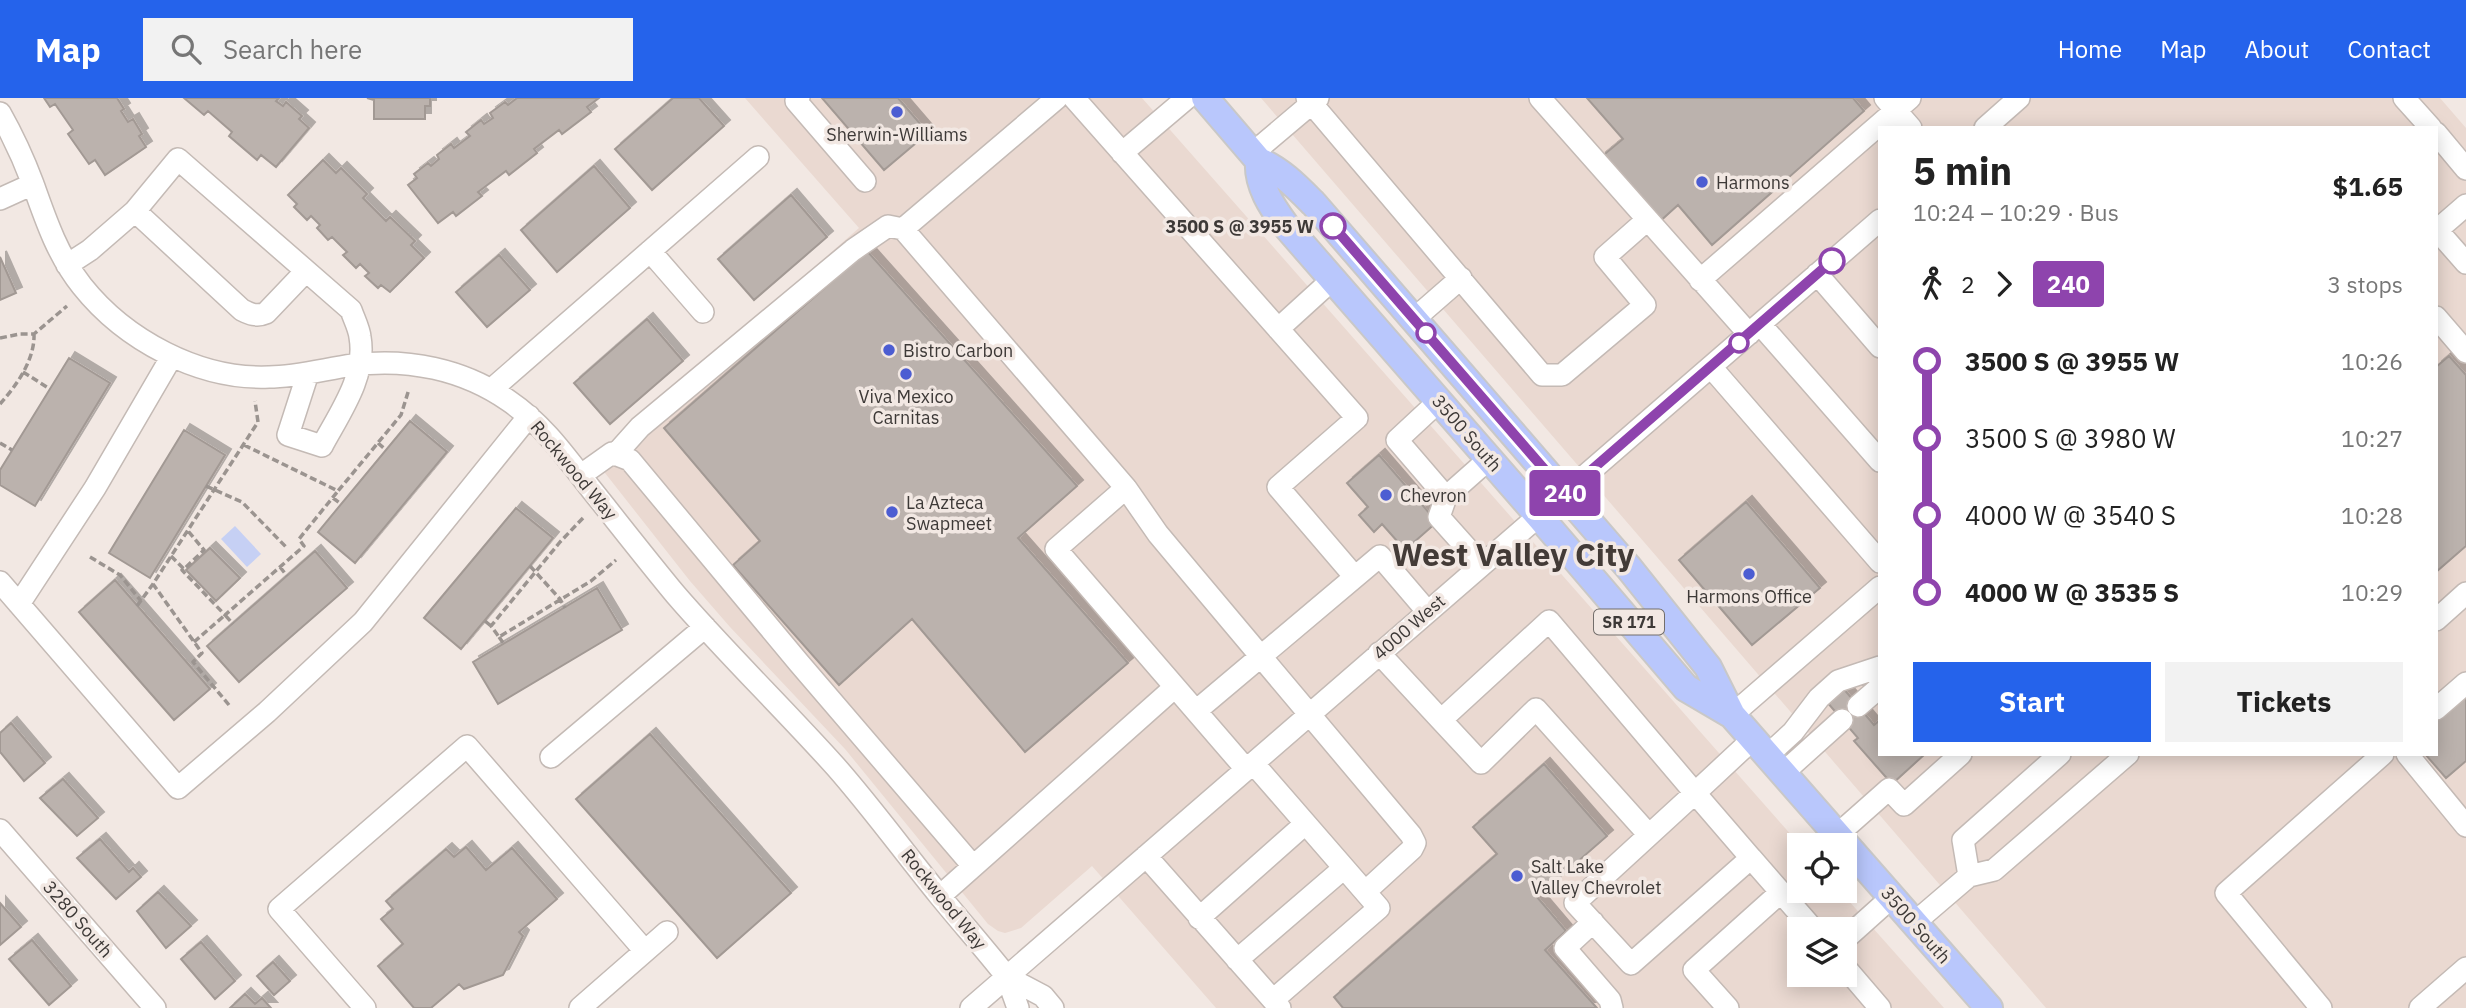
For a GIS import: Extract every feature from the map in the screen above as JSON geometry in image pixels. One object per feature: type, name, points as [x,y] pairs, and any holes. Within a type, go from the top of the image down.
[{"type":"main road","name":"3500 South","points":[[1205,98],[1256,157],[1286,178],[1314,204],[1565,493],[1708,667],[1732,715],[1835,833]]},
{"type":"main road","name":"3500 South","points":[[1256,157],[1263,188],[1277,214],[1686,688],[1732,715]]},
{"type":"main road","name":"3500 South","points":[[1857,858],[1989,1008]]},
{"type":"street","points":[[799,98],[796,101],[865,181]]},
{"type":"street","points":[[903,229],[1057,98]]},
{"type":"street","points":[[1074,98],[1357,418],[1278,487],[1355,577]]},
{"type":"street","points":[[1122,153],[1187,98]]},
{"type":"street","points":[[1540,98],[1700,280],[1755,329],[1878,459]]},
{"type":"street","points":[[1987,126],[2019,98]]},
{"type":"street","points":[[2404,98],[2429,126]]},
{"type":"street","points":[[1256,157],[1312,100],[1542,375],[1562,375],[1645,305],[1605,257],[1647,220]]},
{"type":"street","points":[[1700,280],[1897,102],[1910,126]]},
{"type":"street","name":"Rockwood Way","points":[[0,113],[67,265],[83,287],[122,326],[172,356],[216,371],[265,378],[359,364],[393,362],[430,367],[467,378],[492,390],[529,416],[556,444],[705,627],[836,768],[1007,977]]},
{"type":"street","points":[[2438,135],[2466,169]]},
{"type":"street","points":[[492,390],[758,157]]},
{"type":"street","points":[[67,265],[90,250],[135,211],[178,159],[351,310],[360,338],[359,364],[351,391],[322,446],[288,435],[309,373]]},
{"type":"street","points":[[0,199],[33,184]]},
{"type":"street","points":[[2438,228],[2466,205]]},
{"type":"street","points":[[135,211],[242,310],[251,314],[260,316],[266,313],[306,271]]},
{"type":"street","name":"4000 West","points":[[971,1008],[1878,222]]},
{"type":"street","points":[[615,455],[640,427],[853,250],[888,226],[903,229],[1126,488],[1158,534],[1310,713],[1415,843],[1412,849],[1365,892]]},
{"type":"street","points":[[2438,232],[2466,263]]},
{"type":"street","points":[[650,251],[703,312]]},
{"type":"street","points":[[1817,274],[1878,345]]},
{"type":"street","points":[[1414,319],[1461,278]]},
{"type":"street","points":[[1278,329],[1333,279]]},
{"type":"street","points":[[2438,319],[2466,352]]},
{"type":"street","points":[[19,604],[95,488],[172,356]]},
{"type":"street","points":[[1711,367],[1878,560]]},
{"type":"street","points":[[1439,401],[1397,439],[1446,497]]},
{"type":"street","points":[[0,582],[178,788],[267,712],[363,622],[529,416]]},
{"type":"street","points":[[581,475],[612,453],[629,460],[972,866]]},
{"type":"street","points":[[1481,564],[1440,517],[1446,497],[1489,458]]},
{"type":"street","points":[[1126,488],[1056,549],[1175,687],[1306,824],[1379,908],[1277,1004],[1146,856]]},
{"type":"street","points":[[1196,710],[1380,556],[1427,611]]},
{"type":"street","points":[[1732,715],[1878,589]]},
{"type":"street","points":[[2438,618],[2466,593]]},
{"type":"street","points":[[1441,720],[1549,621],[1803,917]]},
{"type":"street","points":[[551,757],[705,627]]},
{"type":"street","points":[[1379,653],[1481,763],[1536,709],[1649,835]]},
{"type":"street","points":[[1768,756],[1793,732],[1819,698],[1838,681],[1878,668]]},
{"type":"street","points":[[2438,707],[2466,683]]},
{"type":"street","points":[[940,896],[1175,687]]},
{"type":"street","points":[[1751,858],[1631,964],[1576,903],[1695,793],[1850,713],[1878,689]]},
{"type":"street","points":[[365,1008],[279,909],[467,746],[645,951]]},
{"type":"street","points":[[1839,833],[1889,789],[1903,805],[1959,756]]},
{"type":"street","points":[[1969,876],[1963,840],[2058,756]]},
{"type":"street","points":[[1914,923],[1969,876],[1994,870],[2126,756]]},
{"type":"street","points":[[2321,1008],[2225,893],[2381,756]]},
{"type":"street","points":[[2409,756],[2466,826]]},
{"type":"street","points":[[1199,918],[1306,824]]},
{"type":"street","name":"3280 South","points":[[0,830],[155,1008]]},
{"type":"street","points":[[1237,960],[1344,868]]},
{"type":"street","points":[[1728,1008],[1695,970],[1781,892]]},
{"type":"street","points":[[1857,928],[1892,897]]},
{"type":"street","points":[[1593,922],[1565,948],[1610,1000],[1612,1008]]},
{"type":"street","points":[[580,1008],[667,932]]},
{"type":"street","points":[[1007,977],[1018,1008]]},
{"type":"street","points":[[1007,977],[1043,996],[1053,1008]]},
{"type":"street","points":[[2420,1008],[2463,977]]},
{"type":"street","points":[[1857,981],[1880,1008]]},
{"type":"path","points":[[0,338],[34,334],[67,306]]},
{"type":"path","points":[[0,404],[23,372],[32,351],[34,334]]},
{"type":"path","points":[[23,372],[50,389]]},
{"type":"path","points":[[138,606],[258,422],[255,401]]},
{"type":"path","points":[[0,443],[12,450]]},
{"type":"path","points":[[378,443],[386,450]]},
{"type":"path","points":[[206,486],[242,502],[287,548]]},
{"type":"path","points":[[194,642],[304,545],[299,539],[338,491]]},
{"type":"path","points":[[333,498],[341,504]]},
{"type":"path","points":[[491,626],[583,518]]},
{"type":"path","points":[[184,569],[204,550],[188,531]]},
{"type":"path","points":[[171,556],[233,624]]},
{"type":"path","points":[[90,557],[120,575],[141,600]]},
{"type":"path","points":[[499,636],[591,581],[616,560]]},
{"type":"path","points":[[530,566],[561,599],[565,608]]},
{"type":"path","points":[[279,567],[287,576]]},
{"type":"path","points":[[153,584],[202,653],[193,662],[187,662]]},
{"type":"path","points":[[485,621],[504,644]]},
{"type":"path","points":[[193,662],[229,705]]},
{"type":"shaded area","points":[[745,98],[1142,98],[1789,833],[1787,833],[1787,903],[1851,903],[1944,1008],[1216,1008],[1092,866],[1021,928],[1005,933],[998,931],[988,924],[845,749],[690,581],[594,459],[859,228]]},
{"type":"shaded area","points":[[1261,98],[2440,98],[2466,128],[2466,1008],[2046,1008]]},
{"type":"water","points":[[235,526],[261,554],[247,567],[221,539]]},
{"type":"building","points":[[44,98],[117,98],[128,122],[133,119],[142,134],[139,136],[146,147],[105,175],[95,160],[89,164],[68,134],[73,130],[55,104],[50,107]]},
{"type":"building","points":[[184,98],[279,98],[276,101],[283,106],[286,102],[302,116],[299,119],[309,128],[276,167],[261,155],[257,160],[229,136],[232,132],[208,111],[204,115]]},
{"type":"building","points":[[367,98],[430,98],[430,106],[425,106],[425,119],[374,119],[374,100]]},
{"type":"building","points":[[517,98],[599,98],[587,107],[591,112],[562,134],[559,130],[534,149],[537,153],[509,175],[506,171],[478,192],[482,196],[456,216],[453,212],[438,223],[408,185],[417,178],[414,174],[428,163],[431,166],[439,159],[437,155],[451,144],[454,148],[470,136],[466,132],[481,120],[484,124],[493,118],[490,113],[505,102],[508,105]]},
{"type":"building","points":[[673,98],[699,98],[724,126],[652,190],[615,149]]},
{"type":"building","points":[[822,98],[898,98],[928,133],[884,170]]},
{"type":"building","name":"Harmons","points":[[1587,98],[1853,98],[1864,111],[1712,245],[1678,205],[1657,224],[1600,158],[1623,139]]},
{"type":"building","points":[[323,160],[336,173],[341,168],[367,194],[363,198],[386,221],[390,217],[415,241],[411,245],[424,258],[390,292],[381,285],[378,288],[365,276],[369,273],[360,264],[356,268],[343,255],[347,252],[332,237],[328,240],[317,228],[320,225],[311,216],[307,220],[294,207],[297,204],[288,195]]},
{"type":"building","points":[[594,166],[630,208],[557,272],[521,230]]},
{"type":"building","points":[[791,195],[827,237],[754,300],[718,259]]},
{"type":"building","name":"La Azteca Swapmeet","points":[[867,251],[1077,486],[1018,538],[1128,663],[1025,752],[912,619],[839,685],[733,565],[760,541],[664,428]]},
{"type":"building","points":[[499,255],[530,290],[487,327],[456,292]]},
{"type":"building","points":[[0,257],[16,293],[0,300]]},
{"type":"building","points":[[647,319],[683,361],[610,424],[574,383]]},
{"type":"building","points":[[2449,356],[2466,375],[2466,546],[2438,570],[2438,365]]},
{"type":"building","points":[[69,358],[110,383],[35,506],[0,485],[0,470]]},
{"type":"building","points":[[410,421],[447,452],[355,563],[318,532]]},
{"type":"building","points":[[184,430],[225,455],[150,578],[109,553]]},
{"type":"building","name":"Chevron","points":[[1379,455],[1437,522],[1405,550],[1382,524],[1374,532],[1359,515],[1368,507],[1347,483]]},
{"type":"building","name":"Harmons Office","points":[[1746,502],[1820,588],[1752,645],[1679,560]]},
{"type":"building","points":[[516,508],[553,538],[461,649],[424,618]]},
{"type":"building","points":[[210,548],[240,578],[216,601],[186,570]]},
{"type":"building","points":[[315,551],[347,588],[239,682],[207,646]]},
{"type":"building","points":[[115,580],[210,689],[174,720],[79,612]]},
{"type":"building","points":[[597,588],[622,630],[498,704],[473,662]]},
{"type":"building","points":[[1843,688],[1874,725],[1878,722],[1878,756],[1923,756],[1892,784],[1854,741],[1858,738],[1827,702]]},
{"type":"building","points":[[2461,694],[2466,699],[2466,761],[2446,778],[2427,756],[2438,756],[2438,713]]},
{"type":"building","points":[[11,723],[45,763],[24,781],[0,752],[0,733]]},
{"type":"building","points":[[650,734],[791,893],[717,958],[576,799]]},
{"type":"building","name":"Salt Lake Valley Chevrolet","points":[[1544,764],[1607,836],[1537,897],[1566,931],[1545,950],[1597,1008],[1343,1008],[1334,997],[1497,854],[1473,827]]},
{"type":"building","points":[[63,779],[98,818],[77,836],[40,798]]},
{"type":"building","points":[[100,839],[129,872],[133,868],[141,877],[116,899],[77,858]]},
{"type":"building","points":[[466,847],[486,870],[512,848],[557,899],[519,932],[523,936],[503,975],[464,989],[459,984],[431,1008],[414,1008],[378,966],[403,944],[381,919],[393,909],[386,901],[446,849],[454,857]]},
{"type":"building","points":[[158,892],[191,926],[166,948],[137,911]]},
{"type":"building","points":[[0,903],[21,927],[0,945]]},
{"type":"building","points":[[32,940],[71,986],[49,1005],[9,959]]},
{"type":"building","points":[[201,942],[235,981],[215,999],[181,959]]},
{"type":"building","points":[[273,962],[290,981],[274,995],[257,976]]},
{"type":"building","points":[[245,994],[255,1004],[262,998],[271,1008],[230,1008]]},
{"type":"bus line","name":"240","points":[[1333,226],[1565,493],[1832,261]]},
{"type":"place","name":"Sherwin-Williams","points":[[897,112]]},
{"type":"place","name":"Harmons","points":[[1702,182]]},
{"type":"place","name":"3500 S @ 3955 W","points":[[1333,226]]},
{"type":"place","name":"Bistro Carbon","points":[[889,350]]},
{"type":"place","name":"Viva Mexico Carnitas","points":[[906,374]]},
{"type":"place","name":"Chevron","points":[[1386,495]]},
{"type":"place","name":"La Azteca Swapmeet","points":[[892,512]]},
{"type":"place","name":"Harmons Office","points":[[1749,574]]},
{"type":"place","name":"Salt Lake Valley Chevrolet","points":[[1517,876]]},
{"type":"district","name":"West Valley City","points":[[1513,554]]}]
